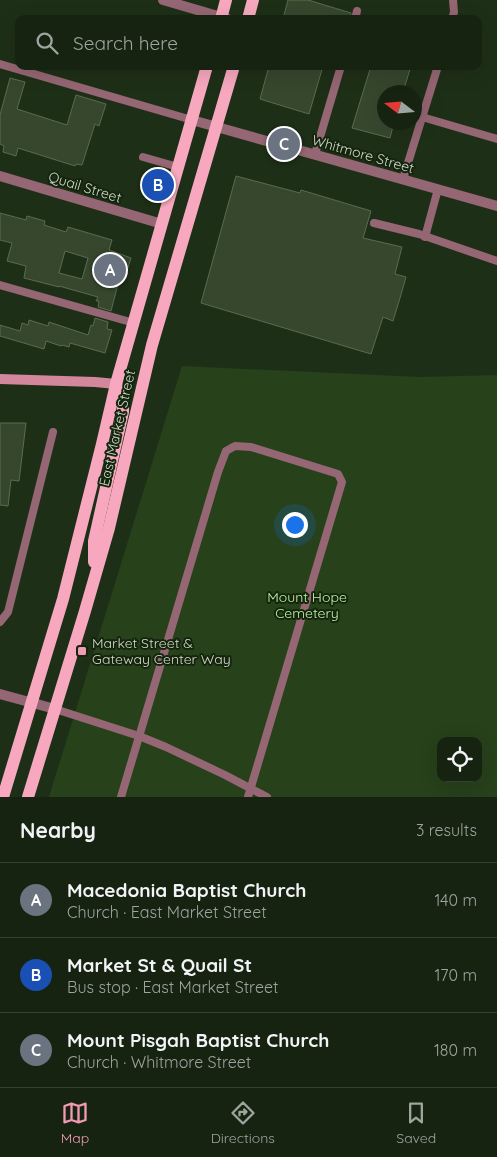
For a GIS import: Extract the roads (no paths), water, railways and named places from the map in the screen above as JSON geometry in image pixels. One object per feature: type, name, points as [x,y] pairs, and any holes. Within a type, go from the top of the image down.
[{"type":"main road","points":[[224,15],[226,0]]},
{"type":"main road","points":[[249,15],[253,0]]},
{"type":"main road","name":"East Market Street","points":[[3,797],[63,599],[116,384],[206,70]]},
{"type":"main road","name":"East Market Street","points":[[28,797],[109,528],[152,345],[233,70]]},
{"type":"main road","points":[[94,580],[94,541],[123,412],[123,400],[116,384]]},
{"type":"street","points":[[163,0],[213,15]]},
{"type":"street","name":"Whitmore Street","points":[[192,120],[497,206]]},
{"type":"street","name":"Quail Street","points":[[0,176],[162,224]]},
{"type":"street","points":[[0,379],[116,384]]},
{"type":"street","points":[[0,694],[55,708]]},
{"type":"lane","points":[[453,15],[454,0]]},
{"type":"lane","points":[[0,64],[15,68]]},
{"type":"lane","points":[[21,70],[192,120]]},
{"type":"lane","points":[[315,154],[340,70]]},
{"type":"lane","points":[[437,70],[422,117],[497,139]]},
{"type":"lane","points":[[403,179],[418,130]]},
{"type":"lane","points":[[143,157],[178,167]]},
{"type":"lane","points":[[425,237],[438,189]]},
{"type":"lane","points":[[374,223],[425,237],[497,261]]},
{"type":"lane","points":[[0,285],[134,323]]},
{"type":"lane","points":[[0,622],[8,612],[53,432]]},
{"type":"lane","points":[[121,797],[218,472],[226,451],[235,446],[251,447],[338,474],[342,482],[248,797]]},
{"type":"lane","points":[[55,708],[139,736],[175,751],[267,797]]},
{"type":"place","name":"Mount Pisgah Baptist Church","points":[[284,144]]},
{"type":"place","name":"Market St & Quail St","points":[[158,185]]},
{"type":"place","name":"Macedonia Baptist Church","points":[[110,270]]},
{"type":"place","name":"Market Street & Gateway Center Way","points":[[82,651]]},
{"type":"park label","name":"Mount Hope Cemetery","points":[[307,606]]}]
